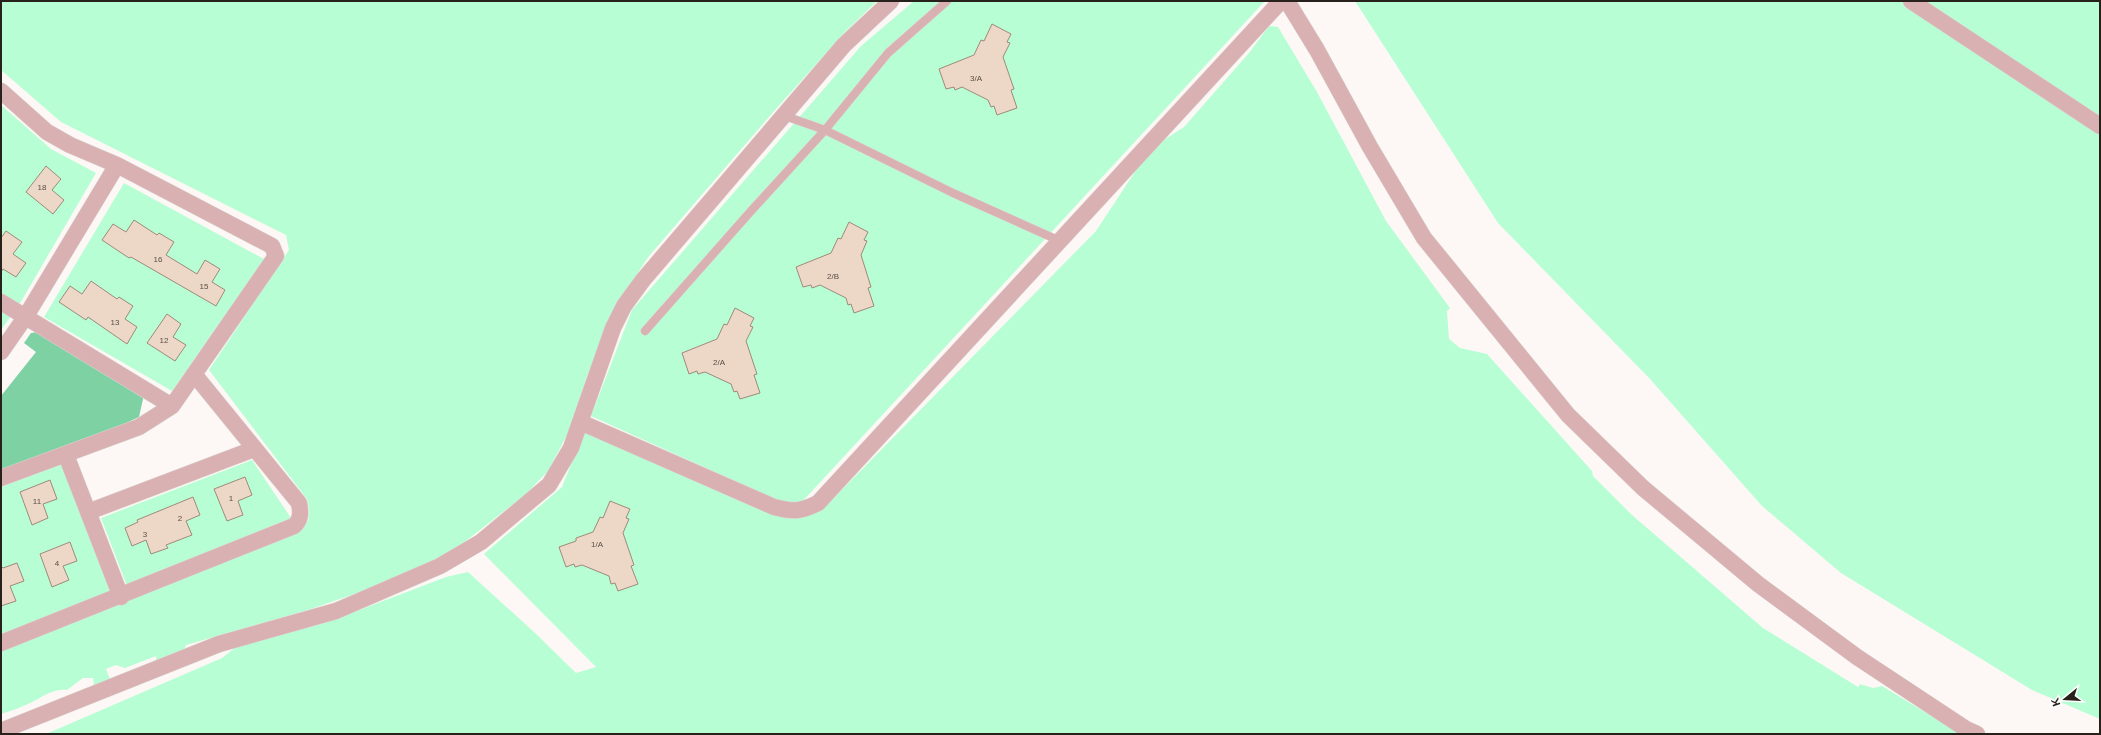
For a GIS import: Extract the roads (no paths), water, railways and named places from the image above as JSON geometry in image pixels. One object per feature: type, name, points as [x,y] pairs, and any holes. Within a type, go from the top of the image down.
[{"type":"street","points":[[1,731],[219,644],[336,610],[440,566],[481,542],[549,485],[571,448],[612,328],[624,306],[643,280],[785,116],[844,45],[891,1]]},
{"type":"street","points":[[580,422],[774,507],[788,511],[800,511],[818,503],[1281,1]]},
{"type":"street","points":[[1287,1],[1317,50],[1370,147],[1424,238],[1568,415],[1643,488],[1758,584],[1857,657],[1966,729],[1977,734]]},
{"type":"street","points":[[1911,1],[2100,126]]},
{"type":"street","points":[[1,91],[47,132],[70,145],[117,165],[272,246],[275,250],[276,256],[172,406],[139,427],[1,478]]},
{"type":"street","points":[[1,352],[26,316],[117,165]]},
{"type":"street","points":[[1,302],[172,406]]},
{"type":"street","points":[[1,642],[120,597],[298,523],[300,517],[299,503],[194,374]]},
{"type":"street","points":[[88,512],[254,449]]},
{"type":"street","points":[[66,455],[120,597]]},
{"type":"lane","points":[[644,332],[825,130],[888,53],[947,1]]},
{"type":"lane","points":[[785,116],[825,130],[953,193],[1060,241]]}]
